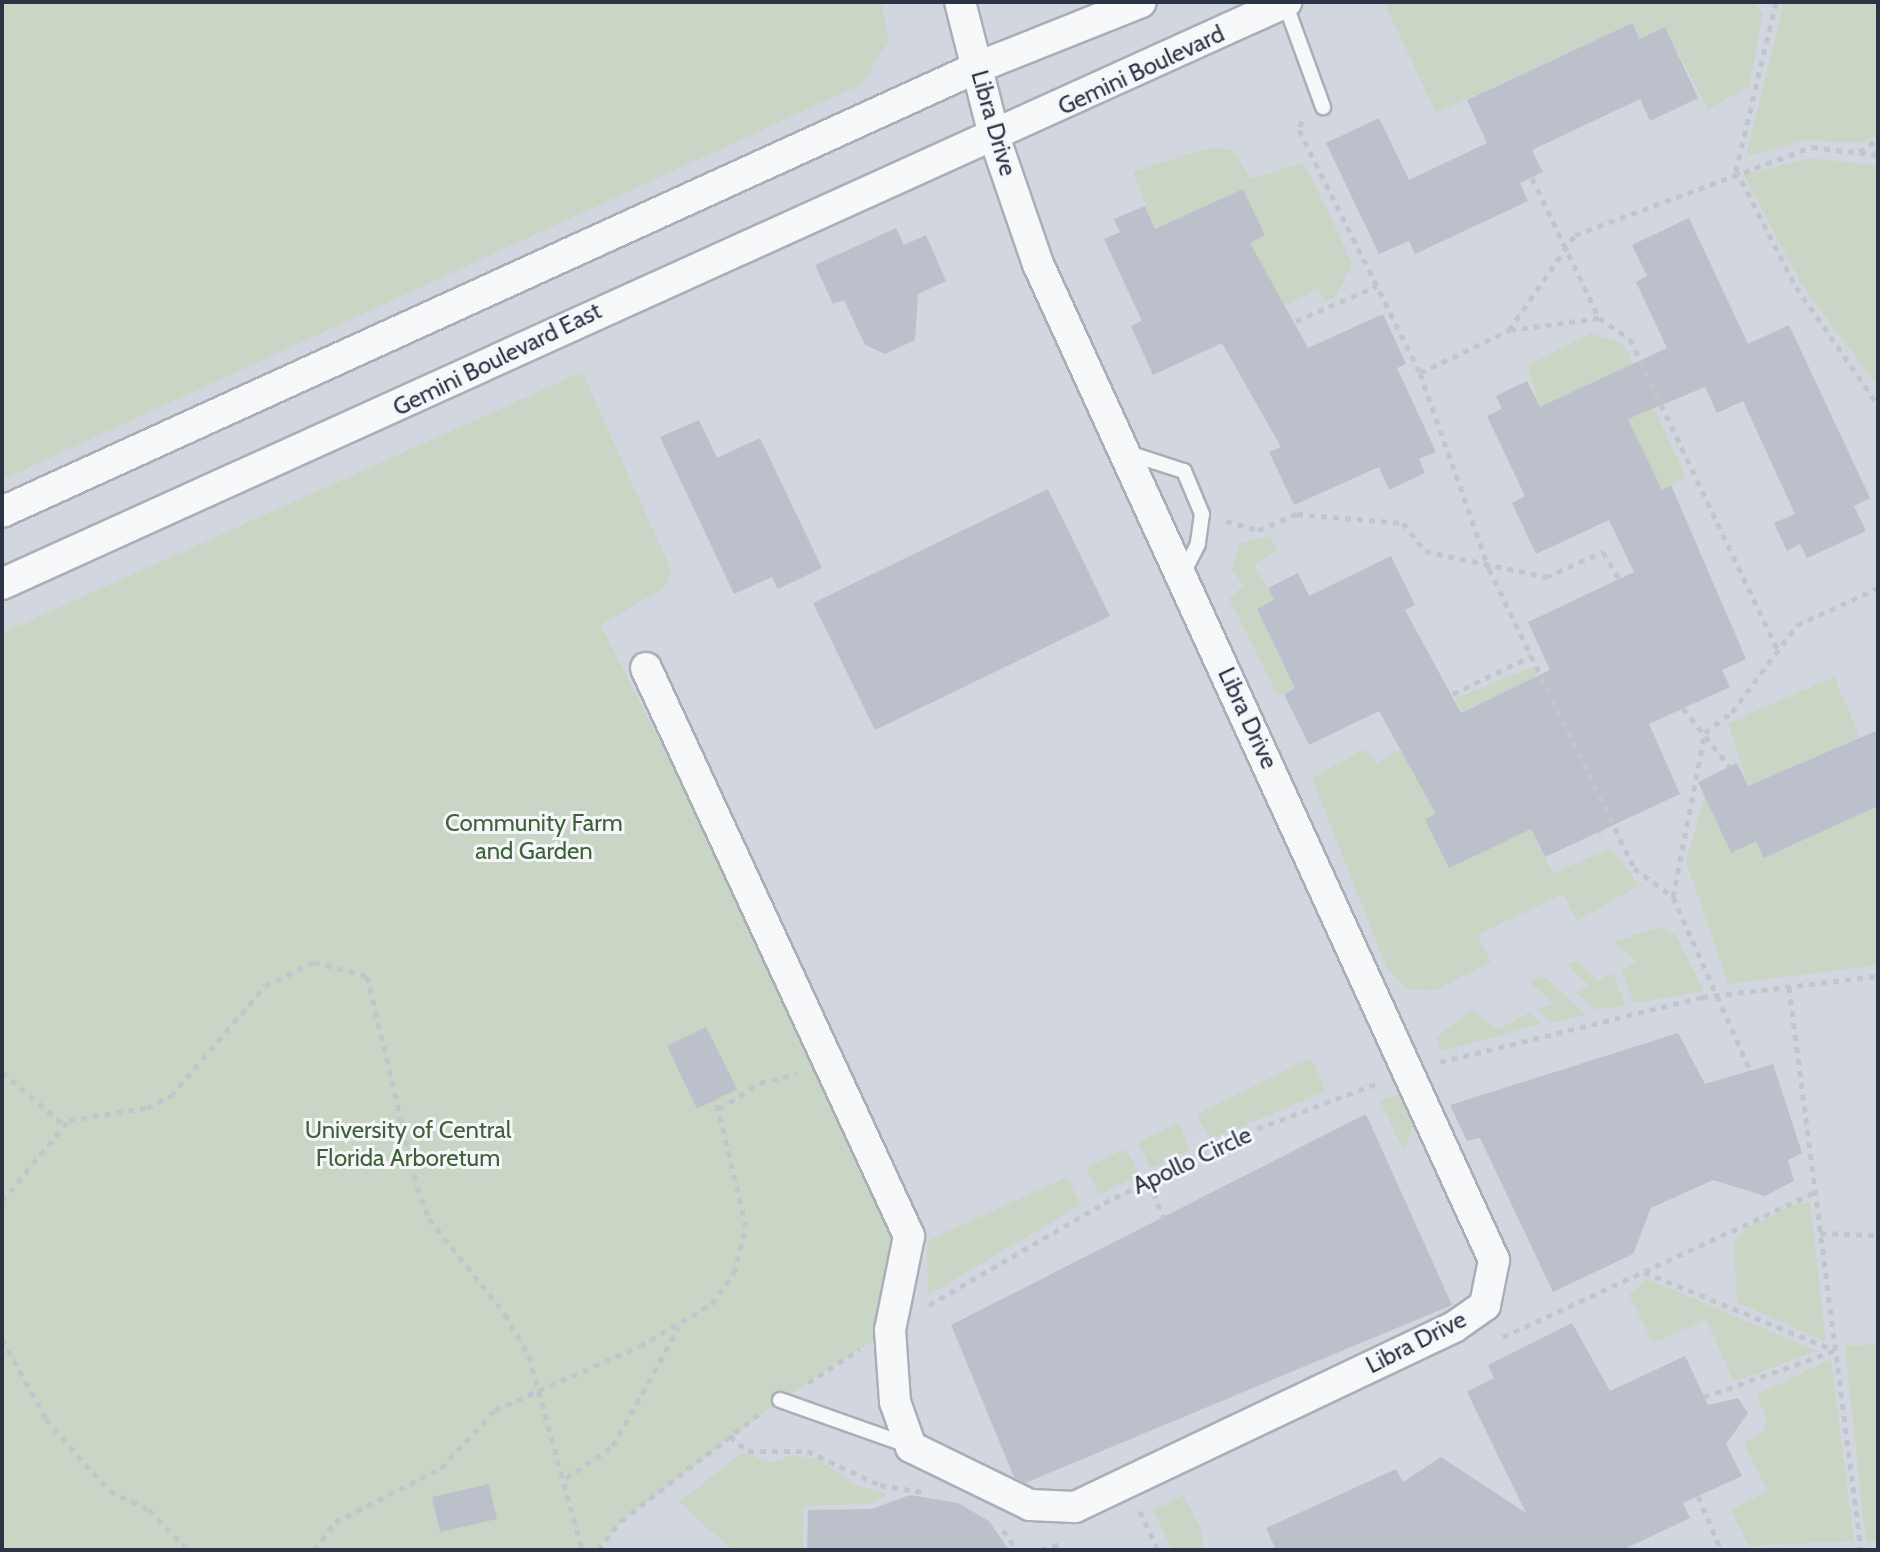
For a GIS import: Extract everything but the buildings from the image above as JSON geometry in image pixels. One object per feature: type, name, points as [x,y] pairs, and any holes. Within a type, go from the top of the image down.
[{"type":"street","name":"Libra Drive","points":[[911,1447],[1030,1505],[1075,1507],[1454,1327],[1485,1305],[1494,1260],[1365,971],[1038,264],[995,139],[960,2]]},
{"type":"street","points":[[2,512],[978,67],[1141,2]]},
{"type":"street","name":"Gemini Boulevard","points":[[995,139],[1286,2]]},
{"type":"street","name":"Gemini Boulevard East","points":[[2,584],[584,316],[995,139]]},
{"type":"street","points":[[646,668],[909,1236],[890,1330],[895,1402],[911,1447]]},
{"type":"lane","points":[[1286,2],[1323,107]]},
{"type":"lane","points":[[1125,452],[1184,471],[1202,514],[1198,544],[1181,575]]},
{"type":"lane","points":[[780,1400],[911,1447]]},
{"type":"path","points":[[1776,2],[1736,170],[1796,287],[1878,405]]},
{"type":"path","points":[[1315,83],[1299,130],[1420,373],[1489,569],[1634,868],[1673,897],[1750,1070]]},
{"type":"path","points":[[1858,152],[1878,139]]},
{"type":"path","points":[[1509,330],[1575,235],[1736,170],[1812,147],[1878,155]]},
{"type":"path","points":[[1532,178],[1563,251],[1599,318],[1630,339],[1778,650]]},
{"type":"path","points":[[1296,321],[1377,286]]},
{"type":"path","points":[[1420,373],[1509,330],[1599,318]]},
{"type":"path","points":[[1202,514],[1258,530],[1297,514],[1403,523],[1425,551],[1489,569],[1546,577],[1603,552],[1619,579]]},
{"type":"path","points":[[1673,897],[1705,733],[1732,712],[1797,625],[1878,588]]},
{"type":"path","points":[[1453,694],[1531,656]]},
{"type":"path","points":[[1683,708],[1730,767]]},
{"type":"path","points":[[2,1201],[64,1125],[171,1096],[265,986],[314,962],[349,966],[367,976],[377,999],[390,1087],[429,1219],[505,1314],[538,1389],[566,1479],[582,1550]]},
{"type":"path","name":"Apollo Circle","points":[[598,1550],[621,1521],[780,1400],[890,1330],[1149,1181],[1246,1133],[1410,1070],[1717,995],[1878,976]]},
{"type":"path","points":[[1789,987],[1861,1550]]},
{"type":"path","points":[[719,1109],[760,1083],[828,1062]]},
{"type":"path","points":[[2,1072],[64,1125]]},
{"type":"path","points":[[314,1550],[335,1522],[416,1486],[495,1410],[680,1326],[712,1304],[734,1273],[746,1227],[716,1099]]},
{"type":"path","points":[[1149,1181],[1163,1217]]},
{"type":"path","points":[[1820,1233],[1876,1235]]},
{"type":"path","points":[[1643,1272],[1835,1351]]},
{"type":"path","points":[[566,1479],[613,1446],[680,1326]]},
{"type":"path","points":[[2,1339],[46,1419],[85,1464],[110,1491],[149,1510],[188,1550]]},
{"type":"path","points":[[1704,1397],[1835,1351]]},
{"type":"path","points":[[730,1436],[748,1451],[807,1451],[880,1485],[931,1493]]},
{"type":"path","points":[[1698,1496],[1721,1550]]},
{"type":"path","points":[[1138,1507],[1158,1550]]},
{"type":"path","points":[[998,1523],[1017,1550]]},
{"type":"shaded area","points":[[2,2],[1878,2],[1878,1550],[2,1550]]},
{"type":"green space","points":[[2,2],[881,2],[889,41],[862,84],[2,480]]},
{"type":"green space","points":[[1384,2],[1755,2],[1763,15],[1749,86],[1708,109],[1665,28],[1640,39],[1632,23],[1436,113]]},
{"type":"green space","points":[[1784,2],[1878,2],[1878,134],[1863,143],[1807,140],[1746,156]]},
{"type":"green space","points":[[1212,147],[1234,150],[1250,179],[1301,163],[1307,169],[1352,263],[1336,297],[1325,302],[1318,289],[1280,308],[1250,243],[1265,235],[1243,189],[1155,229],[1133,172]]},
{"type":"green space","points":[[1811,158],[1878,166],[1878,387],[1802,285],[1744,175]]},
{"type":"green space","points":[[1591,333],[1624,345],[1686,477],[1662,490],[1628,419],[1540,407],[1527,366]]},
{"type":"green space","name":"University of Central Florida Arboretum","points":[[582,372],[672,572],[665,587],[601,625],[909,1236],[890,1330],[780,1400],[622,1521],[598,1550],[2,1550],[2,633]]},
{"type":"green space","points":[[1270,536],[1278,551],[1254,564],[1274,600],[1257,609],[1295,688],[1278,695],[1229,599],[1244,585],[1231,569],[1241,543]]},
{"type":"green space","points":[[1533,667],[1607,819],[1600,838],[1551,736],[1535,678],[1461,712],[1455,698]]},
{"type":"green space","points":[[1834,677],[1860,737],[1748,786],[1728,723]]},
{"type":"green space","points":[[1366,748],[1376,764],[1398,751],[1407,754],[1436,814],[1426,819],[1531,829],[1553,874],[1610,848],[1639,885],[1577,921],[1563,894],[1477,935],[1491,962],[1436,990],[1406,989],[1387,969],[1312,778]]},
{"type":"green space","points":[[1705,796],[1730,852],[1756,841],[1764,858],[1878,806],[1878,965],[1728,984],[1686,861]]},
{"type":"green space","points":[[1659,927],[1676,935],[1704,991],[1634,1003],[1621,970],[1637,962],[1614,942]]},
{"type":"green space","points":[[1576,960],[1598,981],[1613,973],[1625,1005],[1596,1010],[1575,992],[1589,985],[1567,965]]},
{"type":"green space","points":[[1543,976],[1587,1015],[1552,1022],[1537,1010],[1553,1003],[1529,982]]},
{"type":"green space","points":[[1472,1010],[1498,1029],[1529,1013],[1542,1024],[1441,1051],[1435,1038]]},
{"type":"green space","points":[[1311,1058],[1326,1091],[1210,1140],[1197,1114]]},
{"type":"green space","points":[[1399,1094],[1414,1122],[1404,1151],[1380,1101]]},
{"type":"green space","points":[[1178,1123],[1190,1150],[1151,1168],[1138,1142]]},
{"type":"green space","points":[[1126,1148],[1139,1175],[1099,1195],[1086,1168]]},
{"type":"green space","points":[[1067,1177],[1081,1205],[928,1295],[927,1241]]},
{"type":"green space","points":[[1799,1203],[1810,1203],[1826,1342],[1737,1302],[1734,1245],[1747,1228]]},
{"type":"green space","points":[[1647,1279],[1817,1351],[1734,1382],[1706,1320],[1653,1343],[1629,1295]]},
{"type":"green space","points":[[1878,1344],[1878,1541],[1866,1541],[1845,1346]]},
{"type":"green space","points":[[1831,1359],[1854,1541],[1749,1546],[1731,1510],[1768,1491],[1744,1443],[1762,1434],[1767,1419],[1756,1395]]},
{"type":"green space","points":[[743,1452],[769,1463],[793,1455],[820,1460],[855,1485],[887,1494],[871,1504],[804,1506],[803,1550],[732,1550],[679,1502]]},
{"type":"green space","points":[[1184,1495],[1203,1534],[1202,1550],[1172,1550],[1153,1510]]},
{"type":"park label","name":"Community Farm and Garden","points":[[534,837]]}]
